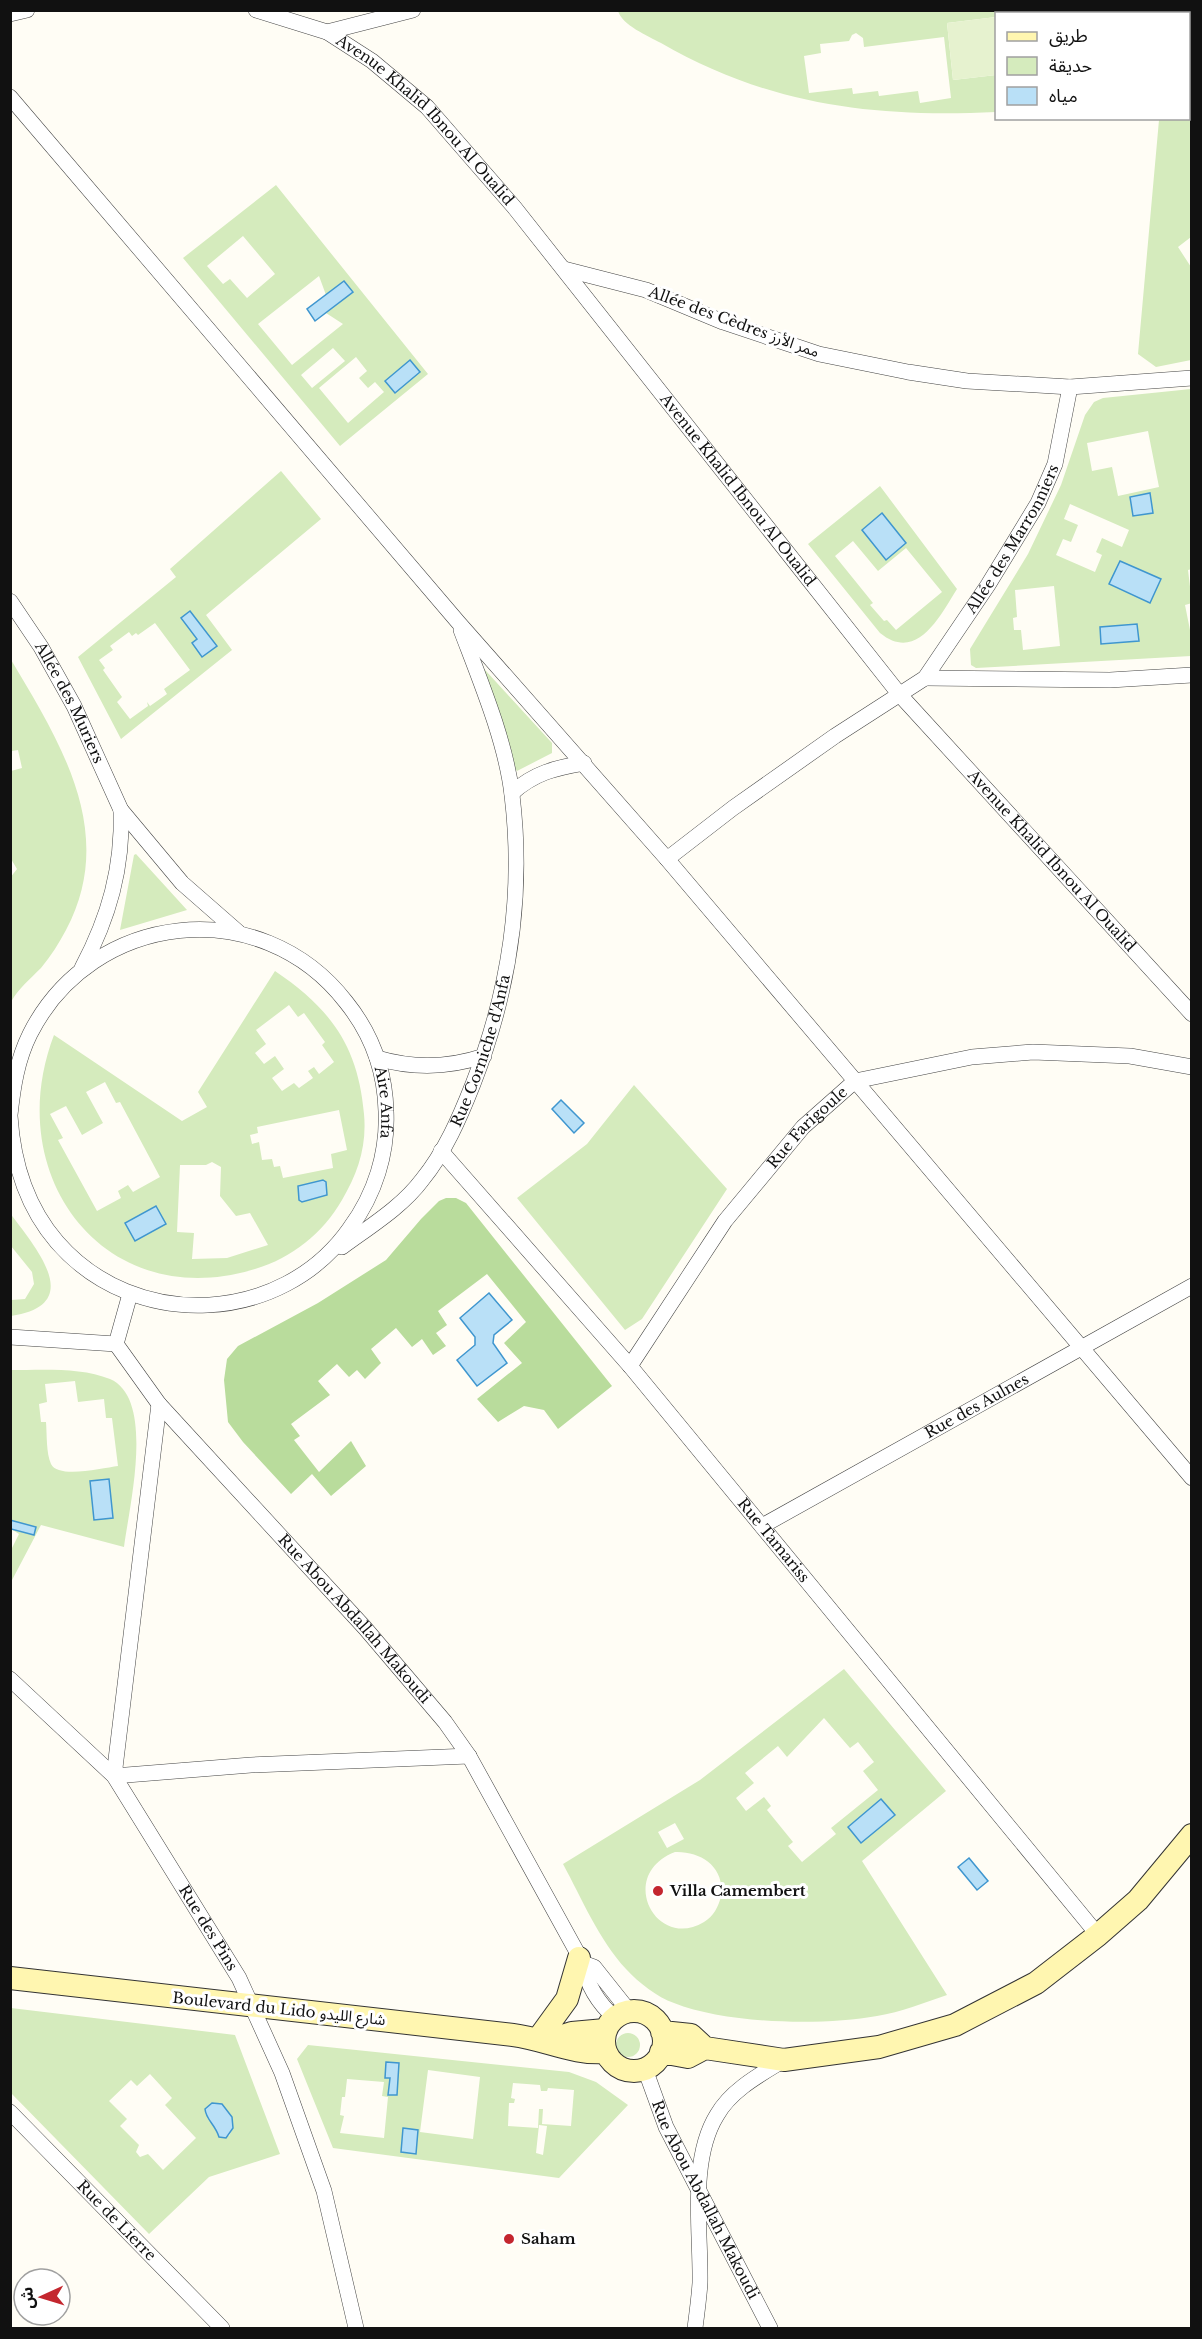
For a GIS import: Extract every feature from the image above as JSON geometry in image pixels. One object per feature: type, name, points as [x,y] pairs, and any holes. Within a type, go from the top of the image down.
[{"type":"main road","points":[[662,2042],[691,2035],[705,2048],[784,2060],[879,2047],[955,2025],[1036,1983],[1098,1935],[1138,1900],[1191,1835]]},
{"type":"main road","points":[[543,2040],[567,1999],[581,1961]]},
{"type":"main road","name":"Boulevard du Lido شارع الليدو","points":[[10,1978],[543,2040],[572,2033],[614,2028]]},
{"type":"main road","points":[[638,2011],[653,2018],[662,2042],[656,2061],[645,2069],[627,2070],[610,2060],[614,2028],[638,2011]]},
{"type":"street","points":[[10,14],[27,10]]},
{"type":"street","name":"Avenue Khalid Ibnou Al Oualid","points":[[256,10],[327,32],[372,61],[427,107],[465,148],[564,269],[900,695],[1191,1014]]},
{"type":"street","points":[[327,32],[413,10]]},
{"type":"street","points":[[10,97],[458,622],[667,859],[1191,1478]]},
{"type":"street","name":"Allée des Cèdres ممر الأرز","points":[[564,269],[646,290],[723,321],[819,354],[967,381],[1070,387],[1191,378]]},
{"type":"street","name":"Allée des Marronniers","points":[[667,859],[783,773],[925,678],[988,585],[1038,503],[1055,464],[1070,387]]},
{"type":"street","name":"Allée des Muriers","points":[[10,601],[41,647],[74,706],[109,778],[121,810],[182,884],[241,934]]},
{"type":"street","name":"Rue Corniche d'Anfa","points":[[329,1256],[400,1202],[422,1181],[441,1152],[462,1111],[484,1056],[509,960],[514,920],[516,855],[512,793],[496,731],[458,622]]},
{"type":"street","points":[[925,678],[1110,680],[1191,675]]},
{"type":"street","points":[[512,793],[528,778],[584,763]]},
{"type":"street","name":"Allée des Muriers","points":[[81,970],[101,931],[112,897],[120,853],[121,810]]},
{"type":"street","name":"Aire Anfa","points":[[204,929],[241,934],[274,945],[319,973],[354,1012],[377,1058],[384,1085],[385,1139],[380,1166],[372,1192],[359,1216],[329,1256],[297,1279],[266,1294],[232,1303],[186,1306],[164,1303],[130,1294],[99,1278],[77,1262],[57,1242],[41,1220],[18,1170],[12,1143],[10,1115],[17,1070],[29,1035],[55,996],[81,970],[114,949],[158,933],[204,929]]},
{"type":"street","name":"Rue Farigoule","points":[[630,1366],[731,1213],[803,1127],[855,1081],[972,1057],[1033,1052],[1130,1056],[1191,1066]]},
{"type":"street","points":[[377,1058],[425,1067],[458,1064],[484,1056]]},
{"type":"street","name":"Rue Tamariss","points":[[441,1152],[630,1366],[1098,1935]]},
{"type":"street","name":"Rue des Aulnes","points":[[762,1526],[1191,1286]]},
{"type":"street","points":[[10,1337],[116,1344],[130,1294]]},
{"type":"street","name":"Rue Abou Abdallah Makoudi","points":[[116,1344],[159,1404],[365,1628],[445,1722],[469,1756],[581,1961],[594,1967],[614,2028]]},
{"type":"street","points":[[159,1404],[114,1776],[251,1765],[469,1756]]},
{"type":"street","name":"Rue des Pins","points":[[10,1679],[114,1776],[239,1978],[282,2073],[324,2191],[356,2328]]},
{"type":"street","points":[[695,2328],[700,2284],[698,2217],[702,2157],[708,2133],[718,2113],[753,2079],[784,2060]]},
{"type":"street","name":"Rue Abou Abdallah Makoudi","points":[[645,2069],[666,2127],[770,2328]]},
{"type":"street","name":"Rue de Lierre","points":[[10,2112],[222,2328]]},
{"type":"green space","points":[[618,11],[1049,11],[995,12],[995,17],[947,23],[953,80],[995,75],[995,112],[907,112],[865,109],[782,94],[741,81],[701,64],[636,30]],"holes":[[[856,33],[863,38],[864,47],[944,37],[951,98],[920,103],[918,91],[879,96],[878,91],[853,94],[852,88],[809,93],[804,56],[821,53],[820,44],[849,41]]]},
{"type":"green space","points":[[1191,11],[1191,79],[1190,12],[1079,12]]},
{"type":"green space","points":[[995,17],[995,75],[953,80],[947,23]]},
{"type":"green space","points":[[1191,116],[1191,237],[1178,247],[1191,267],[1191,360],[1156,367],[1138,354],[1159,120],[1190,120]]},
{"type":"green space","points":[[276,185],[428,374],[340,446],[183,258]],"holes":[[[243,236],[275,274],[247,298],[230,279],[223,284],[207,266]],[[319,276],[326,295],[344,281],[353,292],[326,313],[343,324],[292,365],[258,324]],[[333,348],[345,361],[312,388],[301,375]],[[356,357],[367,371],[359,378],[368,388],[375,382],[384,392],[348,423],[319,388]]]},
{"type":"green space","points":[[1191,389],[1192,569],[1188,570],[1192,603],[1185,605],[1191,635],[1191,656],[976,668],[971,665],[970,649],[1028,554],[1061,485],[1085,415],[1094,402],[1103,398]],"holes":[[[1148,431],[1159,487],[1118,496],[1112,467],[1092,471],[1087,443]],[[1070,504],[1129,530],[1122,547],[1102,538],[1096,552],[1102,555],[1095,572],[1056,555],[1063,539],[1071,542],[1078,525],[1064,519]],[[1054,586],[1060,646],[1023,650],[1021,630],[1014,630],[1013,618],[1017,617],[1015,590]]]},
{"type":"green space","points":[[281,471],[321,519],[206,615],[232,650],[121,739],[78,657],[176,577],[170,569]],"holes":[[[155,623],[190,670],[164,689],[167,694],[150,706],[147,702],[148,706],[130,719],[117,702],[122,697],[103,670],[105,668],[99,660],[113,650],[110,646],[129,632],[132,636],[136,633],[138,635]]]},
{"type":"green space","points":[[880,486],[957,589],[935,623],[926,632],[905,643],[893,641],[880,633],[808,544]],"holes":[[[853,541],[878,571],[906,548],[942,592],[896,630],[887,620],[884,621],[870,605],[873,603],[835,556]]]},
{"type":"green space","points":[[10,658],[47,722],[76,789],[84,823],[86,858],[81,894],[66,930],[45,963],[11,1002],[10,878],[17,869],[11,859],[11,771],[22,768],[18,750],[12,751],[11,745]]},
{"type":"green space","points":[[476,660],[552,743],[552,753],[517,771],[514,768]]},
{"type":"green space","points":[[136,854],[187,910],[120,930],[134,855]]},
{"type":"green space","points":[[275,971],[312,1000],[338,1031],[348,1049],[361,1090],[365,1126],[363,1148],[353,1180],[334,1212],[316,1233],[294,1251],[269,1264],[255,1269],[201,1278],[153,1272],[111,1252],[78,1222],[54,1183],[42,1138],[41,1087],[54,1035],[182,1121],[207,1107],[198,1092]],"holes":[[[289,1005],[298,1017],[304,1013],[325,1042],[322,1045],[334,1062],[319,1074],[314,1067],[308,1071],[313,1078],[299,1088],[294,1083],[282,1091],[272,1078],[284,1069],[275,1056],[264,1064],[255,1053],[266,1044],[256,1030]],[[105,1082],[116,1103],[120,1102],[160,1177],[133,1192],[128,1185],[118,1191],[121,1198],[97,1211],[58,1140],[63,1138],[50,1114],[66,1106],[82,1135],[103,1123],[86,1092]],[[339,1110],[347,1150],[331,1154],[333,1168],[283,1178],[280,1166],[274,1167],[272,1159],[262,1160],[259,1142],[252,1144],[250,1135],[258,1133],[257,1127]],[[212,1162],[221,1167],[220,1196],[236,1216],[250,1213],[268,1245],[227,1258],[192,1259],[194,1233],[177,1232],[180,1165],[206,1165]],[[326,1182],[326,1193],[300,1199],[298,1186]]]},
{"type":"green space","points":[[634,1085],[727,1189],[642,1319],[625,1330],[517,1198],[587,1144]]},
{"type":"green space","points":[[456,1198],[466,1203],[612,1386],[558,1429],[544,1410],[524,1406],[498,1422],[477,1399],[522,1363],[504,1343],[526,1322],[487,1274],[438,1311],[447,1325],[436,1333],[446,1346],[433,1355],[422,1339],[412,1347],[396,1328],[371,1349],[381,1363],[365,1379],[357,1370],[349,1377],[337,1364],[318,1381],[330,1395],[291,1424],[300,1436],[294,1440],[319,1472],[351,1441],[366,1466],[331,1496],[312,1474],[291,1494],[243,1442],[228,1422],[224,1380],[227,1359],[238,1346],[318,1303],[386,1260],[421,1219],[439,1201]]},
{"type":"green space","points":[[10,1213],[41,1258],[48,1273],[51,1288],[46,1300],[34,1310],[11,1316],[11,1300],[25,1299],[34,1284],[32,1272],[11,1246]]},
{"type":"green space","points":[[10,1370],[74,1371],[110,1379],[124,1390],[132,1408],[136,1430],[134,1482],[124,1547],[41,1525],[11,1582],[11,1550],[19,1534],[11,1529],[33,1535],[36,1527],[11,1520]],"holes":[[[75,1381],[78,1402],[104,1399],[106,1418],[112,1418],[118,1466],[71,1472],[62,1471],[51,1464],[47,1449],[46,1422],[41,1422],[39,1404],[47,1402],[45,1384]]]},
{"type":"green space","points":[[844,1669],[946,1791],[862,1861],[947,1995],[904,2010],[877,2016],[803,2022],[747,2019],[696,2010],[674,2003],[648,1989],[626,1969],[607,1945],[563,1864],[700,1780]],"holes":[[[824,1718],[850,1748],[858,1742],[874,1762],[863,1771],[878,1790],[831,1828],[836,1834],[802,1862],[788,1846],[793,1842],[767,1810],[771,1806],[764,1797],[746,1811],[736,1798],[754,1783],[745,1773],[778,1746],[787,1757]],[[675,1823],[684,1839],[667,1848],[658,1832]],[[675,1852],[685,1852],[702,1858],[715,1869],[719,1877],[721,1896],[719,1904],[710,1917],[704,1922],[687,1928],[671,1927],[658,1919],[649,1906],[646,1892],[648,1877],[657,1863]]]},
{"type":"green space","points":[[11,2008],[235,2035],[280,2154],[209,2177],[149,2234],[11,2093]],"holes":[[[150,2074],[172,2098],[165,2105],[196,2138],[163,2170],[148,2154],[140,2157],[136,2152],[139,2145],[120,2126],[127,2119],[109,2101],[131,2080],[137,2086]],[[207,2118],[233,2128],[229,2136],[217,2134],[216,2126]]]},
{"type":"green space","points":[[628,2033],[633,2034],[639,2040],[639,2050],[633,2056],[628,2057],[623,2056],[617,2050],[616,2045],[617,2040],[623,2034]]},
{"type":"green space","points":[[308,2045],[569,2072],[596,2082],[628,2105],[559,2178],[333,2148],[297,2059]],"holes":[[[428,2070],[480,2077],[473,2139],[420,2132]],[[347,2079],[384,2082],[382,2096],[388,2097],[384,2138],[340,2133],[344,2116],[340,2115],[342,2097],[345,2097]],[[513,2083],[540,2085],[541,2091],[547,2091],[548,2088],[574,2090],[571,2126],[542,2124],[543,2109],[539,2109],[538,2128],[508,2126],[509,2103],[514,2103],[515,2099],[511,2098]],[[539,2125],[547,2126],[543,2155],[536,2153]]]},
{"type":"water","points":[[344,281],[353,292],[315,321],[307,309]]},
{"type":"water","points":[[410,360],[420,372],[395,393],[385,381]]},
{"type":"water","points":[[1150,493],[1153,513],[1133,516],[1130,497]]},
{"type":"water","points":[[882,513],[906,543],[886,560],[862,530]]},
{"type":"water","points":[[1120,561],[1161,579],[1150,603],[1109,584]]},
{"type":"water","points":[[190,611],[217,646],[202,657],[192,643],[197,639],[181,618]]},
{"type":"water","points":[[1137,624],[1139,641],[1101,644],[1100,627]]},
{"type":"water","points":[[561,1100],[584,1123],[574,1133],[552,1109]]},
{"type":"water","points":[[323,1180],[326,1182],[327,1195],[302,1202],[299,1200],[298,1186]]},
{"type":"water","points":[[156,1206],[166,1224],[135,1241],[125,1223]]},
{"type":"water","points":[[489,1293],[512,1320],[494,1335],[493,1343],[507,1363],[477,1386],[457,1360],[475,1345],[475,1337],[460,1318]]},
{"type":"water","points":[[109,1479],[113,1518],[94,1520],[90,1481]]},
{"type":"water","points":[[10,1520],[36,1527],[34,1535],[11,1529]]},
{"type":"water","points":[[881,1799],[895,1815],[861,1843],[848,1827]]},
{"type":"water","points":[[969,1858],[988,1881],[977,1890],[958,1867]]},
{"type":"water","points":[[386,2062],[399,2063],[397,2095],[388,2095],[390,2078],[385,2078]]},
{"type":"water","points":[[212,2103],[222,2104],[232,2117],[233,2128],[226,2138],[219,2137],[207,2116],[205,2109]]},
{"type":"water","points":[[403,2128],[418,2130],[416,2154],[401,2152]]},
{"type":"place","name":"Villa Camembert","points":[[658,1891]]},
{"type":"place","name":"Saham","points":[[509,2239]]}]
